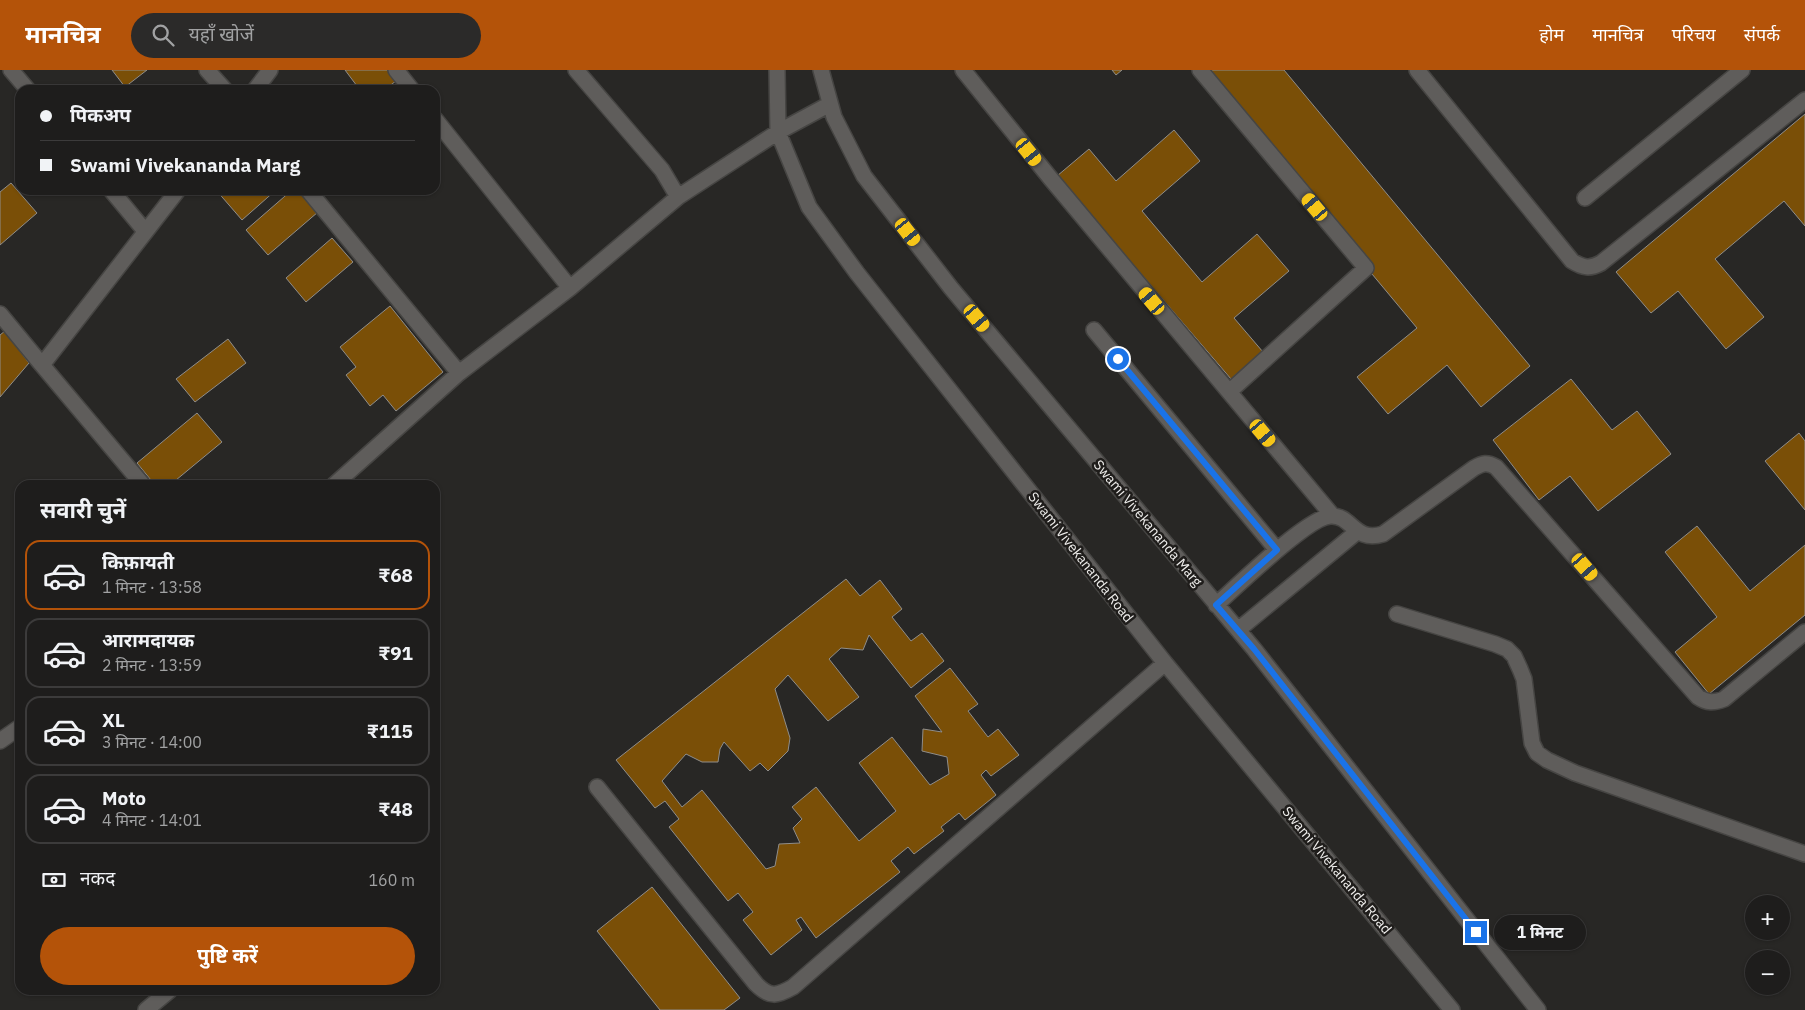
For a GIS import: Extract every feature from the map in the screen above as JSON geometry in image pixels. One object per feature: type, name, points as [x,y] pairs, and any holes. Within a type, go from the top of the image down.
[{"type":"street","points":[[11,70],[24,85]]},
{"type":"street","points":[[207,70],[220,85]]},
{"type":"street","points":[[259,85],[270,70]]},
{"type":"street","points":[[396,70],[408,85]]},
{"type":"street","points":[[576,70],[662,170],[678,197]]},
{"type":"street","name":"Swami Vivekananda Marg","points":[[821,70],[834,117],[869,184],[951,288],[1238,630],[1538,1010]]},
{"type":"street","points":[[963,70],[1057,187],[1332,515]]},
{"type":"street","points":[[1200,70],[1366,268],[1228,392]]},
{"type":"street","points":[[1417,70],[1572,261],[1580,266],[1591,268],[1601,263],[1805,100]]},
{"type":"street","points":[[1585,198],[1742,70]]},
{"type":"street","name":"Swami Vivekananda Road","points":[[774,72],[778,132],[809,207],[857,273],[1165,663],[1452,1010]]},
{"type":"street","points":[[340,480],[459,373],[570,288],[678,197],[778,132],[830,104]]},
{"type":"street","points":[[440,125],[570,288]]},
{"type":"street","points":[[115,195],[146,231]]},
{"type":"street","points":[[42,365],[174,195]]},
{"type":"street","points":[[312,195],[459,373]]},
{"type":"street","points":[[0,314],[139,480]]},
{"type":"street","points":[[1094,330],[1277,550]]},
{"type":"street","points":[[1216,605],[1277,550],[1322,518],[1332,515],[1340,517],[1365,536],[1373,537],[1383,534],[1474,468],[1488,463],[1496,466],[1705,702],[1716,702],[1724,699],[1805,632]]},
{"type":"street","points":[[1238,630],[1358,531]]},
{"type":"street","points":[[1397,614],[1507,649],[1514,656],[1524,679],[1532,743],[1537,753],[1547,760],[1574,773],[1805,854]]},
{"type":"street","points":[[597,787],[756,984],[765,993],[779,995],[793,987],[1165,663]]},
{"type":"street","points":[[0,741],[15,730]]},
{"type":"street","points":[[146,1010],[164,995]]},
{"type":"building","points":[[112,70],[147,70],[128,85],[123,85]]},
{"type":"building","points":[[345,70],[388,70],[396,81],[391,85],[356,85]]},
{"type":"building","points":[[1112,70],[1122,70],[1116,75]]},
{"type":"building","points":[[1202,70],[1284,70],[1530,366],[1481,407],[1447,365],[1388,414],[1357,377],[1417,328]]},
{"type":"building","points":[[1805,114],[1805,226],[1784,201],[1715,259],[1764,317],[1726,349],[1678,291],[1651,313],[1616,272]]},
{"type":"building","points":[[1174,130],[1200,161],[1142,211],[1202,282],[1257,234],[1289,271],[1234,318],[1263,352],[1231,379],[1057,176],[1089,149],[1116,181]]},
{"type":"building","points":[[11,183],[15,188],[15,195],[21,195],[37,213],[0,245],[0,192]]},
{"type":"building","points":[[220,195],[270,195],[242,220]]},
{"type":"building","points":[[286,195],[303,195],[318,212],[268,255],[246,230]]},
{"type":"building","points":[[332,238],[353,262],[306,302],[286,278]]},
{"type":"building","points":[[390,306],[443,372],[396,411],[383,395],[370,406],[346,375],[356,367],[340,347]]},
{"type":"building","points":[[5,331],[29,363],[0,397],[0,335]]},
{"type":"building","points":[[228,339],[246,363],[195,402],[176,379]]},
{"type":"building","points":[[1571,379],[1612,430],[1637,411],[1671,454],[1598,511],[1570,476],[1539,500],[1493,440]]},
{"type":"building","points":[[197,413],[222,442],[176,480],[151,480],[137,463]]},
{"type":"building","points":[[1799,433],[1805,441],[1805,510],[1765,461]]},
{"type":"building","points":[[1697,526],[1750,591],[1805,545],[1805,615],[1709,694],[1675,652],[1717,617],[1665,552]]},
{"type":"building","points":[[846,579],[860,596],[880,580],[902,609],[892,617],[911,641],[922,633],[944,661],[911,688],[869,635],[863,650],[841,648],[829,659],[859,697],[828,721],[788,675],[775,689],[790,738],[788,751],[768,771],[760,763],[750,771],[724,742],[720,749],[718,762],[702,762],[686,754],[662,781],[682,807],[702,790],[766,869],[775,866],[779,844],[800,843],[793,828],[802,819],[792,807],[816,787],[859,841],[896,811],[859,763],[892,737],[930,785],[949,774],[947,757],[922,751],[923,729],[942,732],[915,696],[950,668],[978,704],[968,711],[988,737],[998,729],[1019,755],[991,776],[986,770],[981,775],[996,795],[965,820],[959,813],[941,827],[944,831],[914,854],[908,847],[891,861],[900,872],[816,938],[801,917],[796,920],[802,930],[771,955],[743,920],[753,912],[738,893],[728,901],[669,827],[679,819],[665,801],[655,808],[616,760]]},
{"type":"building","points":[[652,887],[740,998],[724,1010],[660,1010],[597,931]]},
{"type":"route","points":[[1118,359],[1277,550],[1216,605],[1254,649],[1476,932]]}]
